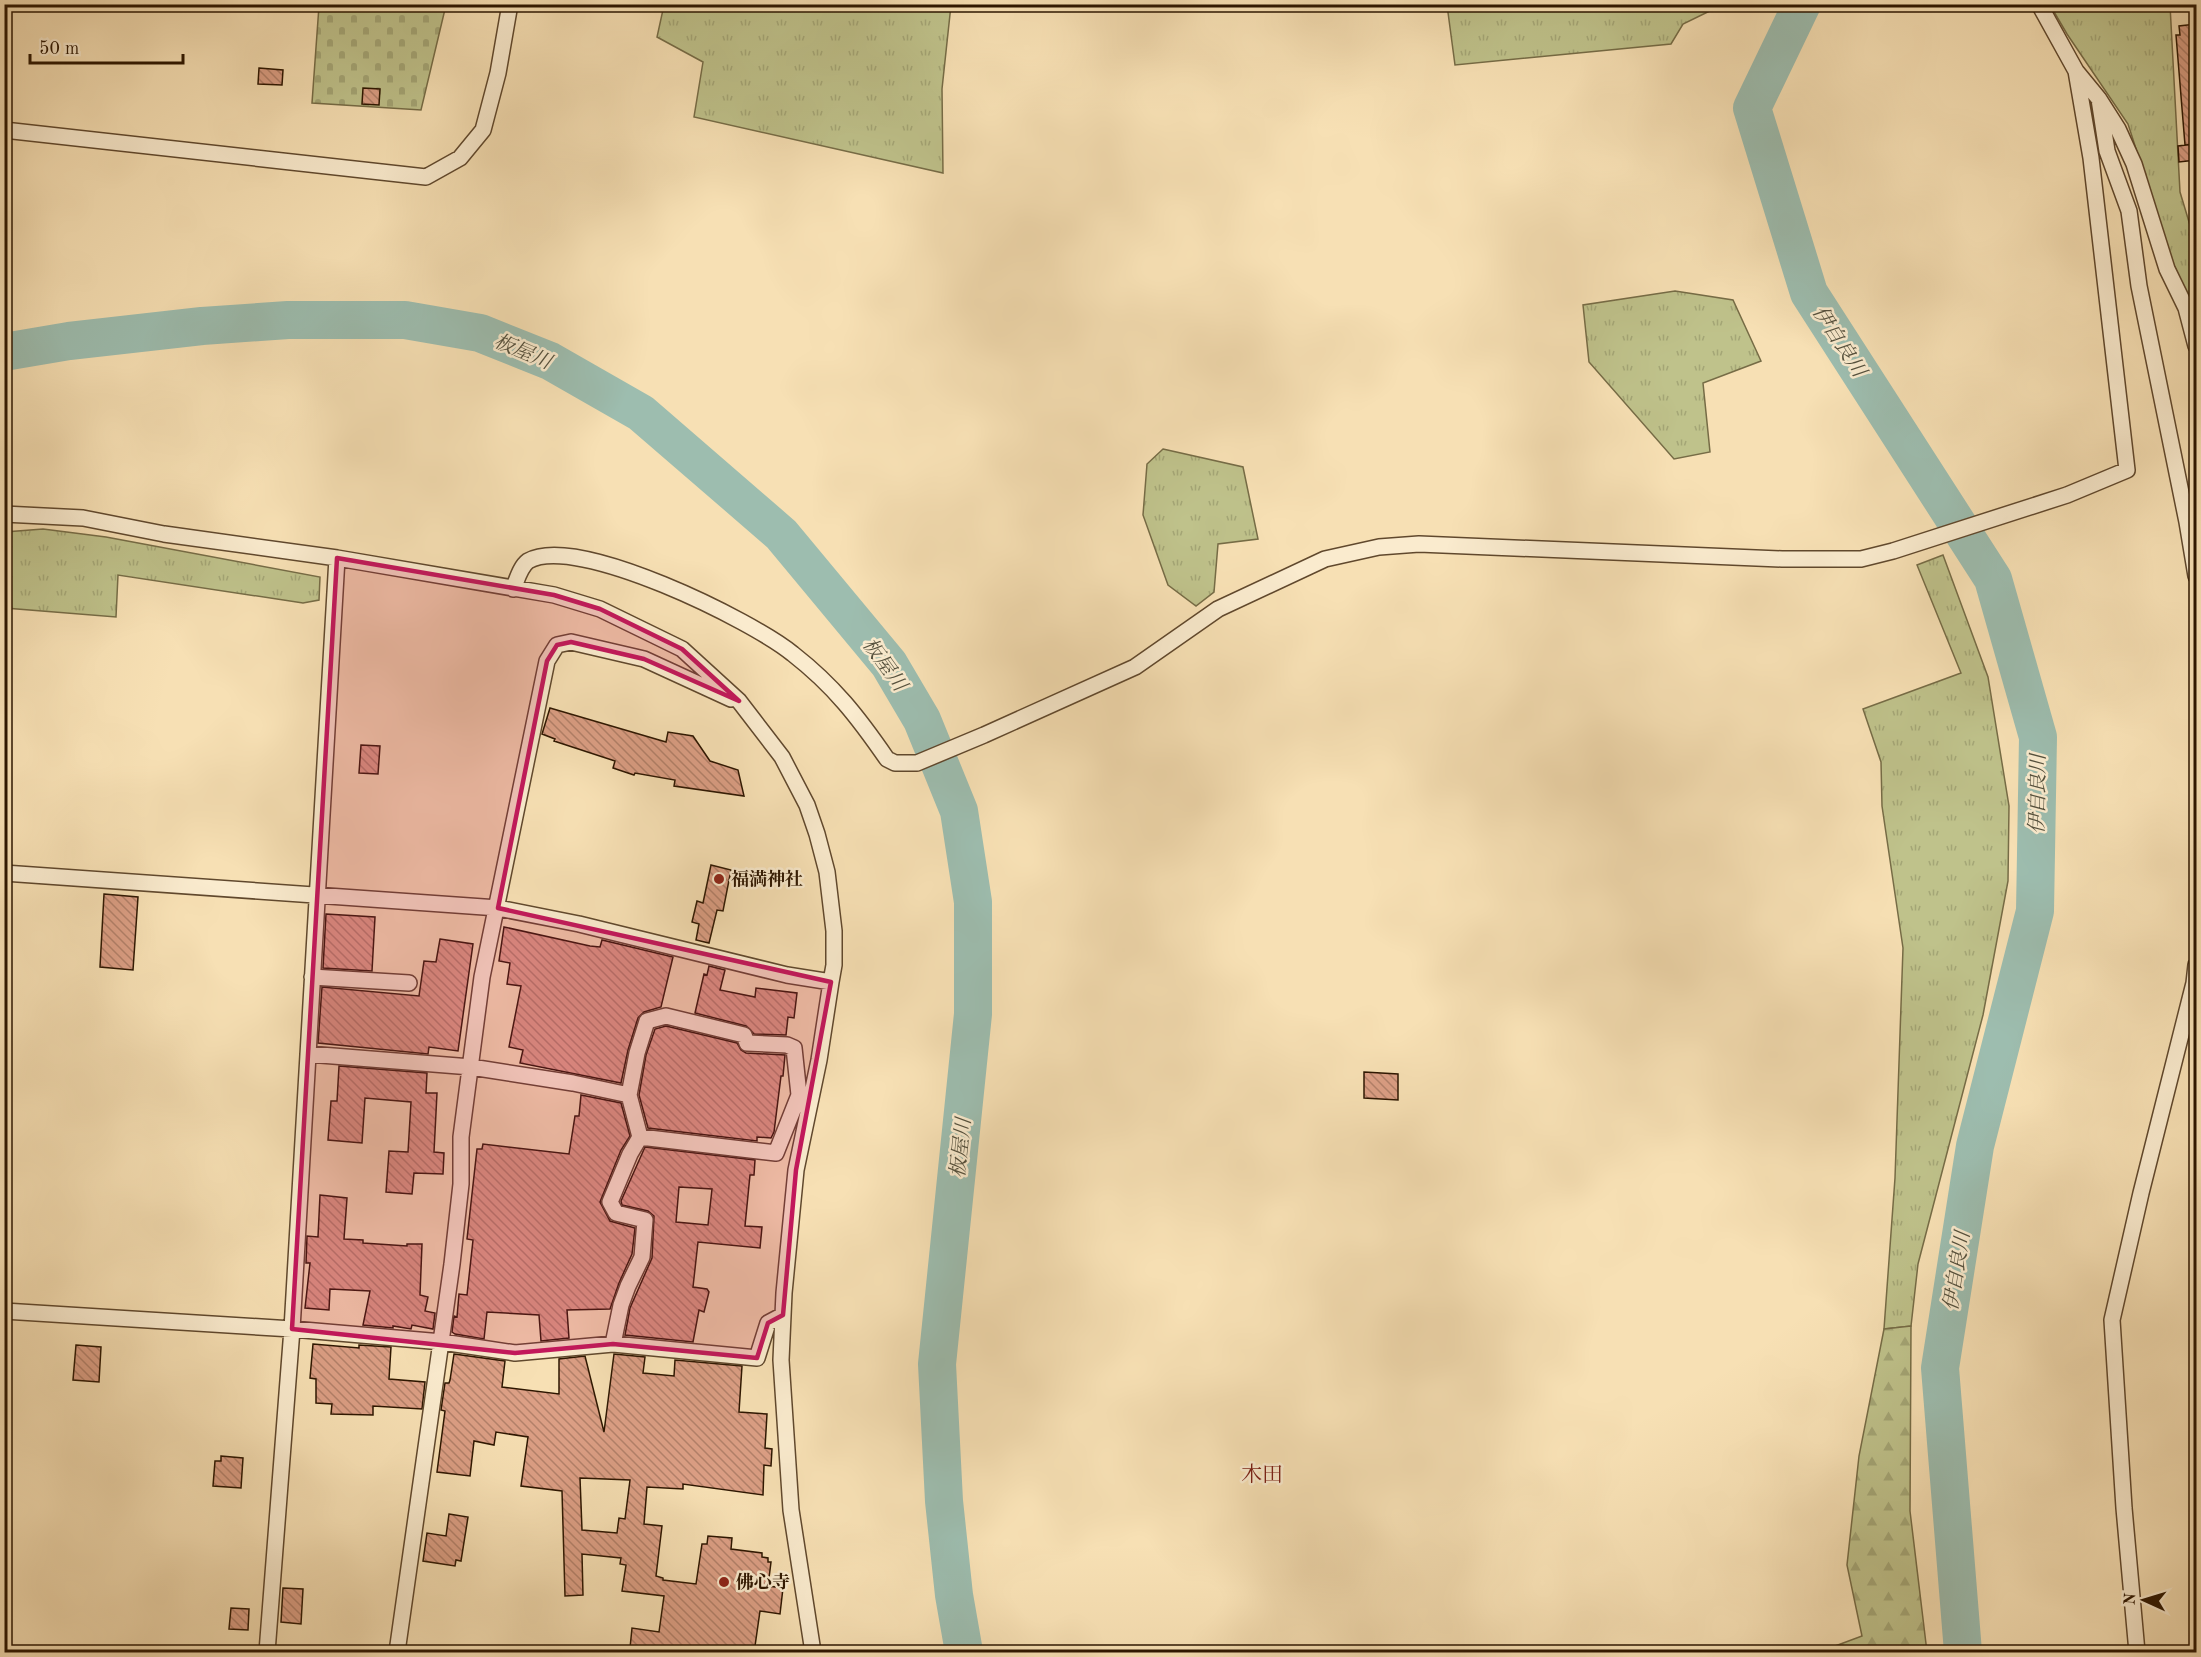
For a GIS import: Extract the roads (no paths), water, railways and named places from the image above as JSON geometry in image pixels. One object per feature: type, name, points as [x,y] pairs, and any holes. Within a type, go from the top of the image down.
[{"type":"street","points":[[4,130],[426,177],[460,158],[483,130],[498,73],[510,4]]},
{"type":"street","points":[[2039,4],[2076,71],[2099,99],[2118,129],[2134,164],[2167,269],[2186,308],[2196,346]]},
{"type":"street","points":[[513,589],[526,563],[535,558],[558,556],[623,570],[682,592],[732,616],[791,651],[825,680],[848,704],[887,759],[895,763],[916,763],[1135,667],[1218,609],[1265,585],[1325,559],[1379,547],[1419,544],[1820,560],[1861,559],[1893,551],[2067,495],[2127,470],[2091,158],[2076,71]]},
{"type":"street","points":[[2099,99],[2107,151],[2129,212],[2139,286],[2196,576]]},
{"type":"street","points":[[4,514],[83,518],[164,534],[337,558],[554,595],[600,609],[682,649],[739,701],[782,757],[807,804],[826,872],[834,931],[834,965],[805,1096],[796,1170],[781,1360],[791,1510],[813,1653]]},
{"type":"street","points":[[267,1653],[292,1329],[337,558]]},
{"type":"street","points":[[397,1653],[442,1342],[461,1184],[461,1137],[482,976],[498,908],[547,661],[557,645],[571,642],[644,659],[739,701]]},
{"type":"street","points":[[4,873],[498,908],[579,924],[788,975],[831,982]]},
{"type":"street","points":[[2137,1653],[2124,1508],[2112,1320],[2141,1193],[2194,983],[2196,965]]},
{"type":"street","points":[[312,977],[409,983]]},
{"type":"street","points":[[613,1344],[621,1305],[642,1257],[645,1220],[616,1213],[610,1202],[630,1154],[640,1137],[629,1095],[647,1021],[666,1016],[744,1035],[747,1043],[787,1044],[794,1048],[805,1096],[776,1153],[640,1137]]},
{"type":"street","points":[[308,1054],[471,1067],[573,1083],[629,1095]]},
{"type":"street","points":[[4,1311],[292,1329],[442,1342],[515,1353],[613,1344],[757,1358],[768,1323],[783,1315]]},
{"type":"waterway","name":"伊自良川","points":[[1802,4],[1752,108],[1809,293],[1993,579],[2038,737],[2035,911],[1975,1146],[1940,1368],[1963,1652]]},
{"type":"waterway","name":"板屋川","points":[[4,352],[69,341],[202,326],[288,320],[405,320],[480,333],[550,361],[641,413],[781,534],[889,664],[922,720],[959,811],[973,902],[973,1014],[937,1364],[944,1501],[954,1595],[964,1652]]},
{"type":"place","name":"福満神社","points":[[719,879]]},
{"type":"place","name":"佛心寺","points":[[724,1582]]},
{"type":"district","name":"木田","points":[[1262,1474]]}]
